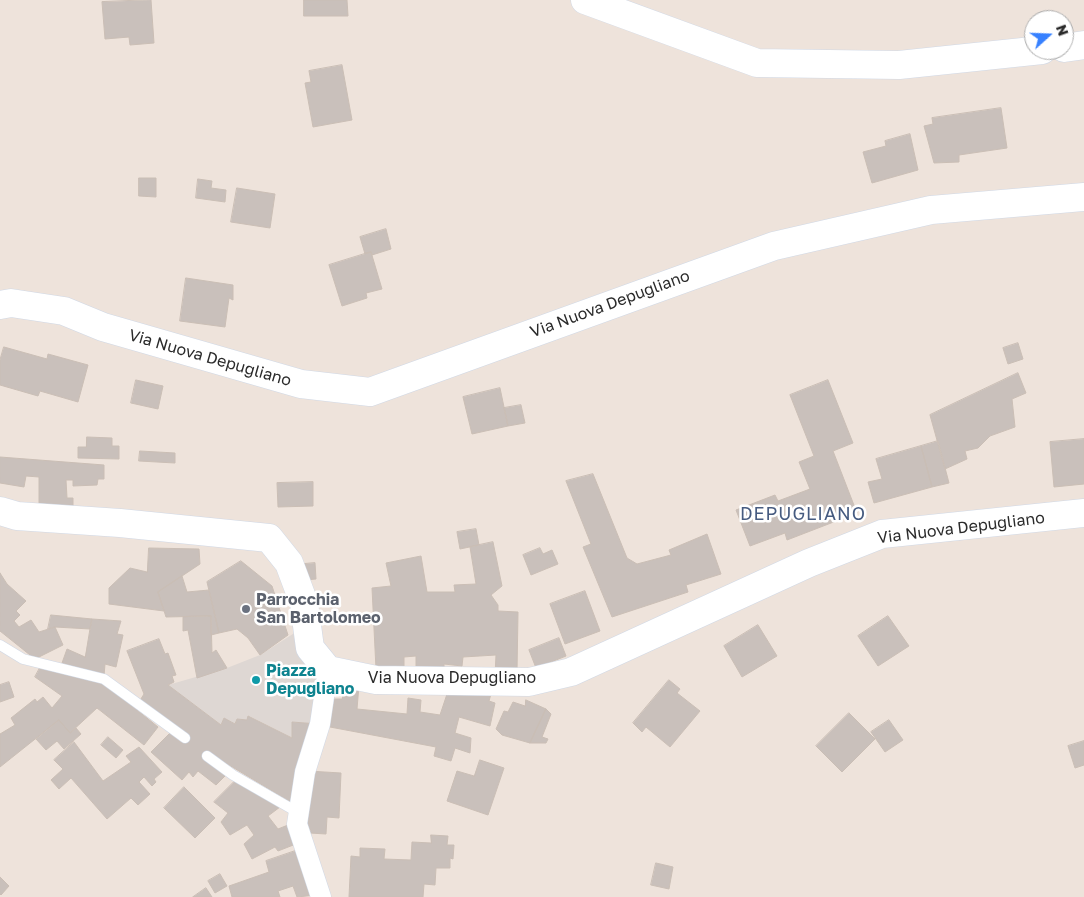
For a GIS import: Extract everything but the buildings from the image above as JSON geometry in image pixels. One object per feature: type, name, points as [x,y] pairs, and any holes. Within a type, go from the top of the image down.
[{"type":"street","points":[[585,0],[757,63],[899,65],[1024,52]]},
{"type":"street","name":"Via Nuova Depugliano","points":[[0,305],[11,303],[64,311],[103,327],[301,384],[370,392],[774,246],[931,210],[1084,197]]},
{"type":"street","points":[[0,511],[17,516],[120,523],[269,538],[289,563],[304,603],[310,648],[328,670],[320,724],[305,772],[297,824],[321,897]]},
{"type":"street","name":"Via Nuova Depugliano","points":[[328,670],[376,680],[530,682],[571,672],[809,563],[882,534],[1084,513]]},
{"type":"lane","points":[[0,644],[22,659],[104,679],[185,738]]},
{"type":"lane","points":[[207,756],[233,775],[298,813]]},
{"type":"shaded area","name":"Piazza Depugliano","points":[[307,625],[328,670],[318,724],[292,722],[292,738],[249,716],[247,720],[237,719],[235,724],[224,718],[221,725],[168,685],[227,668],[260,655]]},
{"type":"place","name":"Parrocchia San Bartolomeo","points":[[246,609]]},
{"type":"place","name":"Piazza Depugliano","points":[[256,680]]},
{"type":"district","name":"DEPUGLIANO","points":[[803,514]]}]
